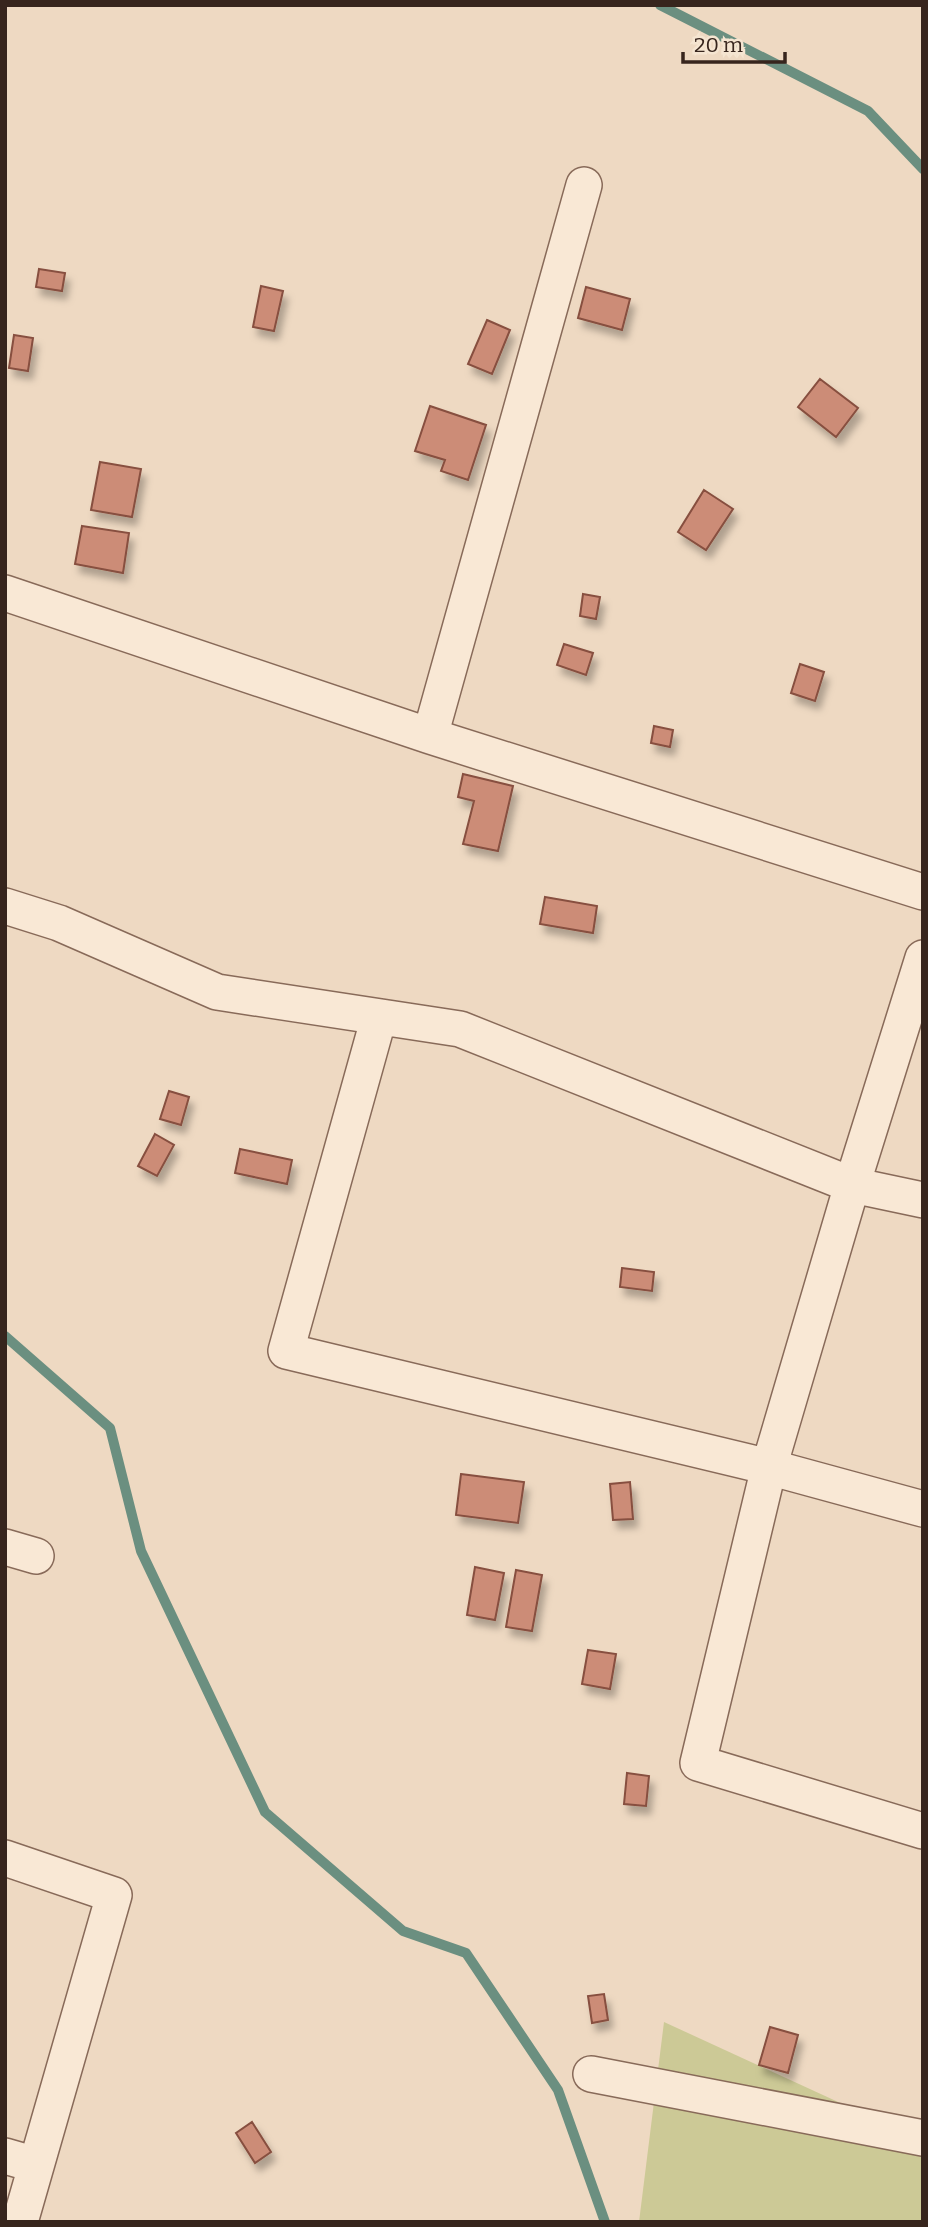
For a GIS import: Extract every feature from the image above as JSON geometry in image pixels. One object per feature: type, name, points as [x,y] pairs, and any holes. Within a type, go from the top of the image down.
[{"type":"street","points":[[430,736],[584,184]]},
{"type":"street","points":[[5,593],[430,736],[923,892]]},
{"type":"street","points":[[5,906],[59,923],[217,992],[460,1029],[852,1185],[923,1200]]},
{"type":"street","points":[[923,958],[852,1185],[769,1467],[698,1763],[923,1831]]},
{"type":"street","points":[[379,1017],[286,1351],[769,1467],[923,1509]]},
{"type":"street","points":[[5,1858],[114,1895],[21,2161],[20,2222]]},
{"type":"street","points":[[591,2074],[923,2138]]},
{"type":"shaded area","points":[[664,2022],[923,2141],[923,2222],[639,2222]]},
{"type":"building","points":[[39,269],[65,273],[62,291],[36,287]]},
{"type":"building","points":[[261,286],[283,291],[274,331],[253,327]]},
{"type":"building","points":[[586,287],[630,299],[622,330],[578,318]]},
{"type":"building","points":[[487,320],[510,330],[492,374],[468,364]]},
{"type":"building","points":[[14,335],[33,338],[28,371],[9,368]]},
{"type":"building","points":[[820,379],[858,408],[836,437],[798,407]]},
{"type":"building","points":[[430,406],[486,425],[468,480],[441,471],[445,460],[415,451]]},
{"type":"building","points":[[100,462],[141,469],[132,517],[91,510]]},
{"type":"building","points":[[704,490],[733,509],[706,550],[678,532]]},
{"type":"building","points":[[82,526],[129,533],[123,573],[75,564]]},
{"type":"building","points":[[583,594],[600,597],[596,619],[580,616]]},
{"type":"building","points":[[564,644],[593,653],[586,675],[557,665]]},
{"type":"building","points":[[800,664],[824,672],[815,701],[791,693]]},
{"type":"building","points":[[654,726],[673,730],[670,747],[651,743]]},
{"type":"building","points":[[463,774],[513,786],[498,851],[463,844],[474,801],[458,797]]},
{"type":"building","points":[[545,897],[597,906],[593,933],[540,924]]},
{"type":"building","points":[[169,1091],[189,1097],[181,1125],[160,1119]]},
{"type":"building","points":[[155,1134],[174,1145],[157,1176],[138,1166]]},
{"type":"building","points":[[240,1149],[292,1160],[287,1184],[235,1173]]},
{"type":"building","points":[[622,1268],[654,1272],[652,1291],[620,1287]]},
{"type":"building","points":[[461,1474],[524,1482],[518,1523],[456,1515]]},
{"type":"building","points":[[630,1482],[633,1519],[613,1520],[610,1484]]},
{"type":"building","points":[[475,1567],[504,1573],[495,1620],[467,1615]]},
{"type":"building","points":[[516,1570],[542,1575],[532,1631],[506,1627]]},
{"type":"building","points":[[588,1650],[616,1654],[610,1689],[582,1684]]},
{"type":"building","points":[[627,1773],[649,1776],[646,1806],[624,1804]]},
{"type":"building","points":[[604,1994],[608,2020],[592,2023],[588,1996]]},
{"type":"building","points":[[770,2027],[798,2035],[788,2073],[759,2065]]},
{"type":"building","points":[[252,2122],[271,2152],[255,2163],[236,2133]]},
{"type":"waterway","points":[[660,5],[868,111],[923,169]]},
{"type":"waterway","points":[[5,1336],[110,1428],[141,1551],[265,1812],[403,1931],[466,1953],[558,2090],[605,2222]]}]
